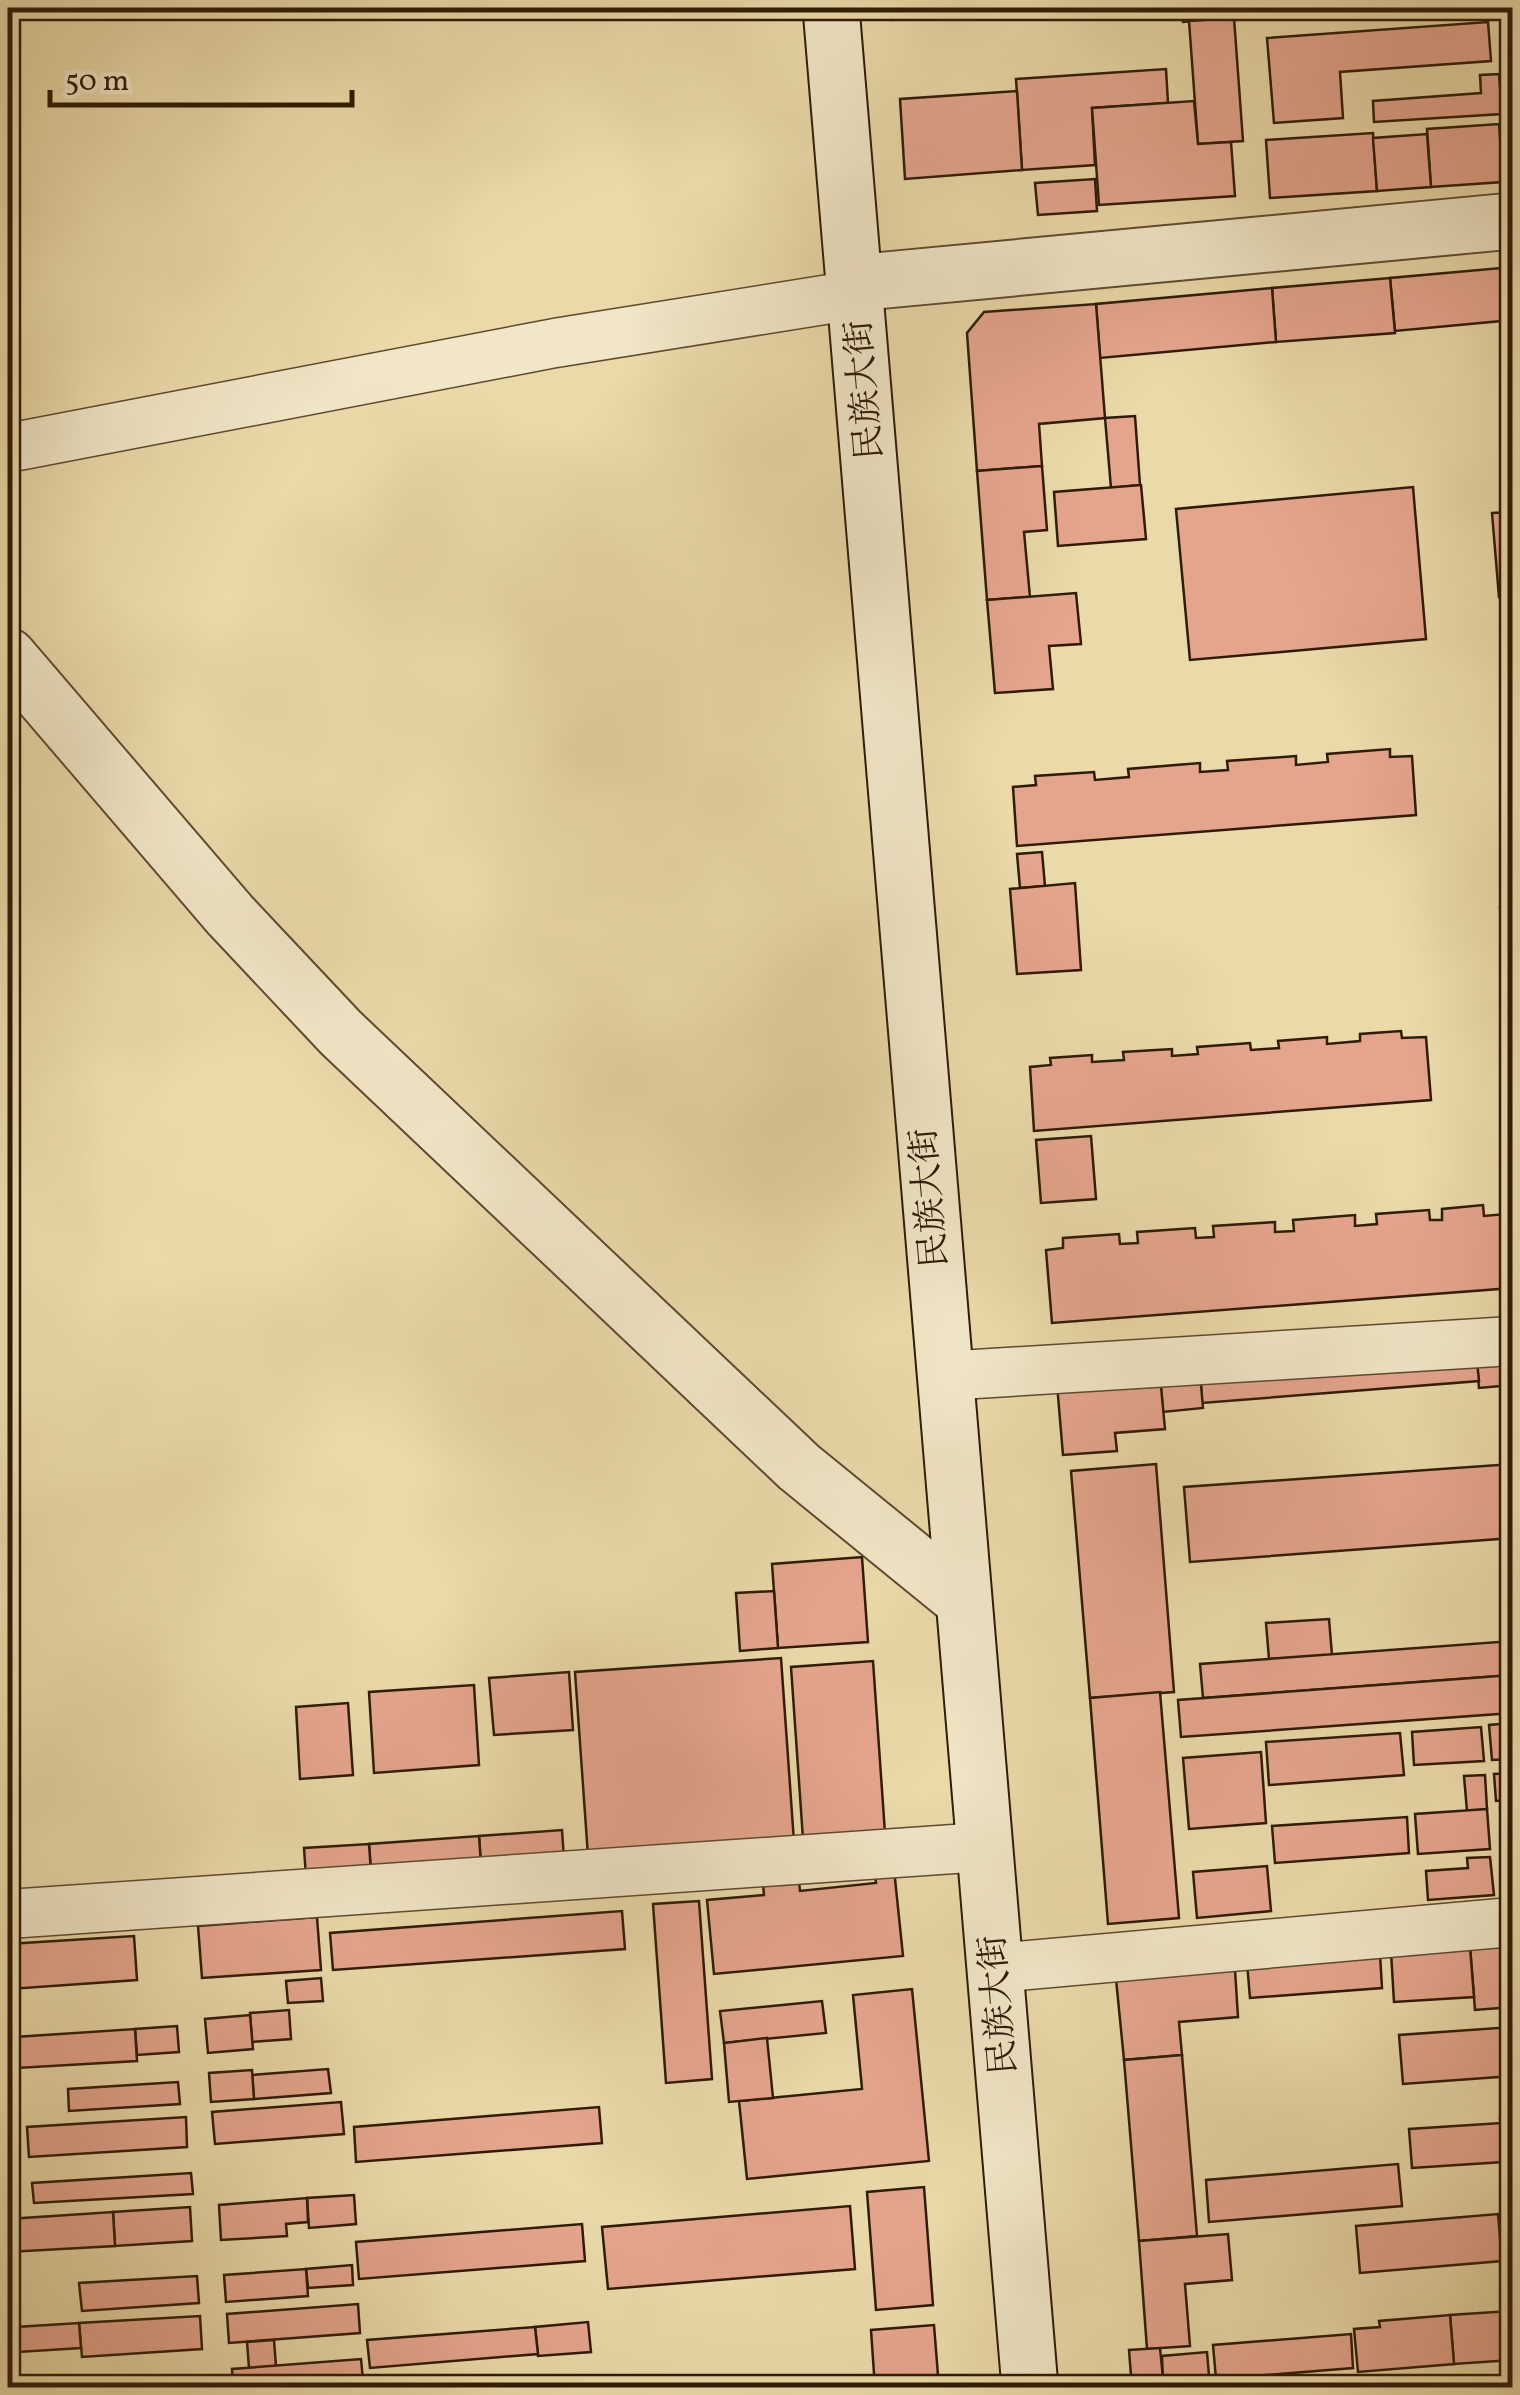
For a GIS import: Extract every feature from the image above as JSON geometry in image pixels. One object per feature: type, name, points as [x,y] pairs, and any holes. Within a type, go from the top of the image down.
[{"type":"main road","name":"民族大街","points":[[831,8],[961,1599],[1030,2388]]},
{"type":"main road","points":[[854,289],[1512,221]]},
{"type":"main road","points":[[8,656],[230,915],[341,1032],[799,1467],[961,1599]]},
{"type":"street","points":[[8,448],[555,342],[854,289]]},
{"type":"street","points":[[943,1376],[1512,1341]]},
{"type":"street","points":[[8,1914],[983,1846]]},
{"type":"street","points":[[994,1968],[1512,1922]]},
{"type":"building","points":[[892,8],[942,8],[943,16],[893,20]]},
{"type":"building","points":[[1182,8],[1206,8],[1207,20],[1183,22]]},
{"type":"building","points":[[1234,18],[1243,141],[1198,144],[1189,21]]},
{"type":"building","points":[[1488,22],[1491,61],[1340,72],[1343,118],[1274,123],[1267,38]]},
{"type":"building","points":[[1166,69],[1168,103],[1092,108],[1095,165],[1022,170],[1016,79]]},
{"type":"building","points":[[1499,74],[1502,114],[1374,122],[1373,101],[1481,93],[1480,75]]},
{"type":"building","points":[[1017,91],[1022,170],[905,179],[900,99]]},
{"type":"building","points":[[1194,101],[1198,144],[1231,142],[1235,196],[1099,205],[1092,108]]},
{"type":"building","points":[[1499,124],[1503,182],[1431,187],[1427,129]]},
{"type":"building","points":[[1373,133],[1377,191],[1270,198],[1266,140]]},
{"type":"building","points":[[1427,134],[1431,187],[1377,191],[1373,138]]},
{"type":"building","points":[[1095,179],[1097,211],[1038,215],[1035,183]]},
{"type":"building","points":[[1512,267],[1512,320],[1395,331],[1390,278]]},
{"type":"building","points":[[1390,278],[1395,333],[1276,342],[1272,288]]},
{"type":"building","points":[[1272,288],[1276,342],[1100,358],[1096,304]]},
{"type":"building","points":[[1096,304],[1105,418],[1039,424],[1042,466],[977,471],[967,333],[984,312]]},
{"type":"building","points":[[1135,416],[1140,485],[1111,488],[1105,418]]},
{"type":"building","points":[[1042,466],[1047,530],[1024,532],[1030,597],[987,600],[977,471]]},
{"type":"building","points":[[1141,485],[1146,539],[1058,546],[1054,492]]},
{"type":"building","points":[[1413,487],[1426,639],[1190,660],[1176,509]]},
{"type":"building","points":[[1512,512],[1512,595],[1499,597],[1492,513]]},
{"type":"building","points":[[1076,593],[1081,644],[1049,646],[1053,689],[995,693],[987,600]]},
{"type":"building","points":[[1390,749],[1390,757],[1412,756],[1416,815],[1017,846],[1013,787],[1036,785],[1035,776],[1094,772],[1095,780],[1129,777],[1128,769],[1200,763],[1200,772],[1228,770],[1227,761],[1296,756],[1296,765],[1328,762],[1327,754]]},
{"type":"building","points":[[1042,852],[1045,886],[1020,888],[1017,854]]},
{"type":"building","points":[[1075,883],[1081,970],[1017,974],[1010,889]]},
{"type":"building","points":[[1512,906],[1512,1001],[1509,1002],[1500,907]]},
{"type":"building","points":[[1401,1031],[1402,1038],[1426,1037],[1431,1100],[1034,1131],[1030,1067],[1051,1065],[1050,1058],[1092,1055],[1092,1062],[1124,1060],[1123,1052],[1172,1049],[1172,1056],[1198,1054],[1197,1047],[1250,1043],[1251,1050],[1279,1048],[1278,1041],[1327,1037],[1327,1044],[1360,1041],[1360,1034]]},
{"type":"building","points":[[1091,1136],[1096,1199],[1041,1203],[1036,1140]]},
{"type":"building","points":[[1483,1205],[1484,1216],[1506,1214],[1512,1288],[1052,1323],[1046,1250],[1063,1248],[1063,1238],[1119,1234],[1120,1244],[1138,1243],[1137,1232],[1195,1228],[1196,1238],[1214,1237],[1213,1226],[1275,1222],[1275,1232],[1294,1231],[1293,1220],[1355,1215],[1355,1226],[1377,1224],[1376,1214],[1429,1210],[1430,1220],[1442,1220],[1442,1209]]},
{"type":"building","points":[[1512,1347],[1512,1385],[1479,1388],[1476,1351]]},
{"type":"building","points":[[1476,1351],[1479,1381],[1202,1403],[1200,1373]]},
{"type":"building","points":[[1200,1373],[1203,1408],[1163,1412],[1160,1376]]},
{"type":"building","points":[[1160,1376],[1165,1429],[1115,1433],[1117,1451],[1063,1455],[1057,1384]]},
{"type":"building","points":[[1156,1464],[1174,1692],[1090,1698],[1071,1471]]},
{"type":"building","points":[[1512,1464],[1512,1538],[1190,1562],[1184,1487]]},
{"type":"building","points":[[862,1557],[868,1642],[778,1648],[772,1564]]},
{"type":"building","points":[[774,1591],[778,1648],[740,1651],[736,1593]]},
{"type":"building","points":[[1329,1619],[1332,1655],[1269,1659],[1266,1623]]},
{"type":"building","points":[[1512,1641],[1512,1675],[1203,1698],[1200,1664]]},
{"type":"building","points":[[781,1658],[794,1842],[588,1856],[575,1672]]},
{"type":"building","points":[[873,1661],[885,1833],[803,1839],[791,1667]]},
{"type":"building","points":[[569,1672],[573,1730],[494,1735],[489,1678]]},
{"type":"building","points":[[1512,1675],[1512,1713],[1181,1737],[1178,1700]]},
{"type":"building","points":[[474,1685],[479,1765],[374,1773],[369,1692]]},
{"type":"building","points":[[1160,1692],[1179,1918],[1108,1924],[1090,1698]]},
{"type":"building","points":[[348,1703],[353,1775],[300,1779],[296,1707]]},
{"type":"building","points":[[1512,1723],[1512,1759],[1492,1760],[1489,1725]]},
{"type":"building","points":[[1481,1727],[1484,1761],[1414,1765],[1412,1732]]},
{"type":"building","points":[[1400,1733],[1404,1775],[1269,1785],[1266,1742]]},
{"type":"building","points":[[1261,1752],[1266,1823],[1189,1829],[1183,1758]]},
{"type":"building","points":[[1512,1773],[1512,1800],[1496,1801],[1494,1774]]},
{"type":"building","points":[[1485,1775],[1487,1809],[1467,1811],[1464,1776]]},
{"type":"building","points":[[1512,1807],[1512,1844],[1503,1845],[1500,1808]]},
{"type":"building","points":[[1487,1809],[1490,1849],[1418,1854],[1415,1814]]},
{"type":"building","points":[[1407,1817],[1409,1853],[1275,1863],[1272,1826]]},
{"type":"building","points":[[562,1830],[564,1859],[481,1865],[479,1836]]},
{"type":"building","points":[[479,1836],[481,1865],[371,1872],[369,1844]]},
{"type":"building","points":[[369,1844],[371,1872],[306,1877],[304,1848]]},
{"type":"building","points":[[1490,1857],[1494,1895],[1428,1900],[1426,1871],[1468,1868],[1467,1858]]},
{"type":"building","points":[[1506,1865],[1512,1865],[1512,1892],[1508,1893]]},
{"type":"building","points":[[1267,1866],[1271,1911],[1197,1918],[1193,1872]]},
{"type":"building","points":[[894,1869],[903,1956],[714,1974],[707,1900],[764,1895],[763,1884],[799,1881],[800,1891],[876,1883],[874,1871]]},
{"type":"building","points":[[699,1901],[712,2079],[666,2083],[653,1904]]},
{"type":"building","points":[[622,1911],[625,1949],[333,1970],[330,1933]]},
{"type":"building","points":[[317,1917],[321,1970],[202,1978],[198,1926]]},
{"type":"building","points":[[134,1936],[137,1980],[10,1989],[8,1944]]},
{"type":"building","points":[[1512,1944],[1512,2007],[1475,2010],[1470,1947]]},
{"type":"building","points":[[1470,1947],[1474,1997],[1394,2002],[1391,1952]]},
{"type":"building","points":[[1380,1954],[1382,1988],[1250,1998],[1247,1963]]},
{"type":"building","points":[[1235,1970],[1238,2017],[1179,2022],[1182,2055],[1124,2060],[1116,1979]]},
{"type":"building","points":[[321,1978],[323,2001],[288,2003],[286,1981]]},
{"type":"building","points":[[912,1989],[929,2161],[747,2179],[739,2101],[862,2089],[853,1995]]},
{"type":"building","points":[[822,2001],[826,2033],[724,2043],[720,2011]]},
{"type":"building","points":[[289,2010],[291,2039],[252,2042],[250,2013]]},
{"type":"building","points":[[250,2015],[253,2049],[208,2053],[205,2019]]},
{"type":"building","points":[[177,2026],[179,2052],[137,2055],[135,2029]]},
{"type":"building","points":[[1512,2027],[1512,2076],[1403,2084],[1399,2035]]},
{"type":"building","points":[[135,2029],[137,2061],[17,2068],[15,2037]]},
{"type":"building","points":[[767,2038],[773,2098],[729,2102],[724,2043]]},
{"type":"building","points":[[1182,2055],[1197,2236],[1139,2241],[1124,2060]]},
{"type":"building","points":[[328,2069],[331,2093],[254,2099],[252,2075]]},
{"type":"building","points":[[252,2070],[254,2099],[211,2102],[209,2073]]},
{"type":"building","points":[[178,2082],[180,2104],[69,2111],[68,2089]]},
{"type":"building","points":[[341,2102],[344,2134],[215,2144],[212,2112]]},
{"type":"building","points":[[599,2107],[602,2143],[356,2162],[354,2127]]},
{"type":"building","points":[[186,2117],[187,2147],[29,2157],[27,2127]]},
{"type":"building","points":[[1500,2118],[1512,2118],[1512,2161],[1503,2162]]},
{"type":"building","points":[[1501,2123],[1503,2162],[1412,2168],[1409,2129]]},
{"type":"building","points":[[1398,2164],[1402,2206],[1209,2222],[1206,2180]]},
{"type":"building","points":[[191,2173],[193,2194],[34,2203],[32,2183]]},
{"type":"building","points":[[924,2187],[933,2305],[876,2310],[867,2192]]},
{"type":"building","points":[[354,2195],[356,2224],[309,2228],[307,2198]]},
{"type":"building","points":[[307,2198],[308,2222],[286,2224],[287,2236],[221,2240],[219,2205]]},
{"type":"building","points":[[850,2206],[855,2269],[608,2289],[602,2227]]},
{"type":"building","points":[[190,2207],[192,2241],[115,2246],[113,2212]]},
{"type":"building","points":[[113,2212],[115,2246],[8,2252],[8,2219]]},
{"type":"building","points":[[1498,2214],[1502,2261],[1360,2273],[1356,2226]]},
{"type":"building","points":[[582,2224],[585,2261],[359,2279],[356,2242]]},
{"type":"building","points":[[1228,2234],[1232,2280],[1185,2284],[1190,2346],[1147,2349],[1139,2241]]},
{"type":"building","points":[[352,2265],[353,2285],[308,2288],[306,2269]]},
{"type":"building","points":[[306,2269],[308,2296],[226,2302],[224,2275]]},
{"type":"building","points":[[197,2276],[199,2303],[82,2311],[79,2283]]},
{"type":"building","points":[[358,2304],[360,2333],[229,2343],[227,2314]]},
{"type":"building","points":[[1510,2311],[1512,2360],[1454,2364],[1450,2315]]},
{"type":"building","points":[[1450,2315],[1454,2364],[1358,2372],[1354,2329],[1380,2327],[1379,2321]]},
{"type":"building","points":[[200,2316],[202,2349],[82,2357],[79,2323]]},
{"type":"building","points":[[588,2322],[591,2352],[538,2356],[535,2327]]},
{"type":"building","points":[[79,2323],[81,2348],[18,2352],[16,2327]]},
{"type":"building","points":[[934,2325],[939,2388],[875,2388],[871,2330]]},
{"type":"building","points":[[535,2327],[538,2354],[370,2368],[367,2340]]},
{"type":"building","points":[[1351,2334],[1353,2368],[1216,2379],[1213,2345]]},
{"type":"building","points":[[274,2340],[276,2366],[249,2368],[247,2342]]},
{"type":"building","points":[[1160,2348],[1164,2388],[1132,2388],[1129,2350]]},
{"type":"building","points":[[1207,2352],[1209,2376],[1163,2380],[1162,2356]]},
{"type":"building","points":[[361,2359],[363,2380],[233,2388],[232,2369]]}]
